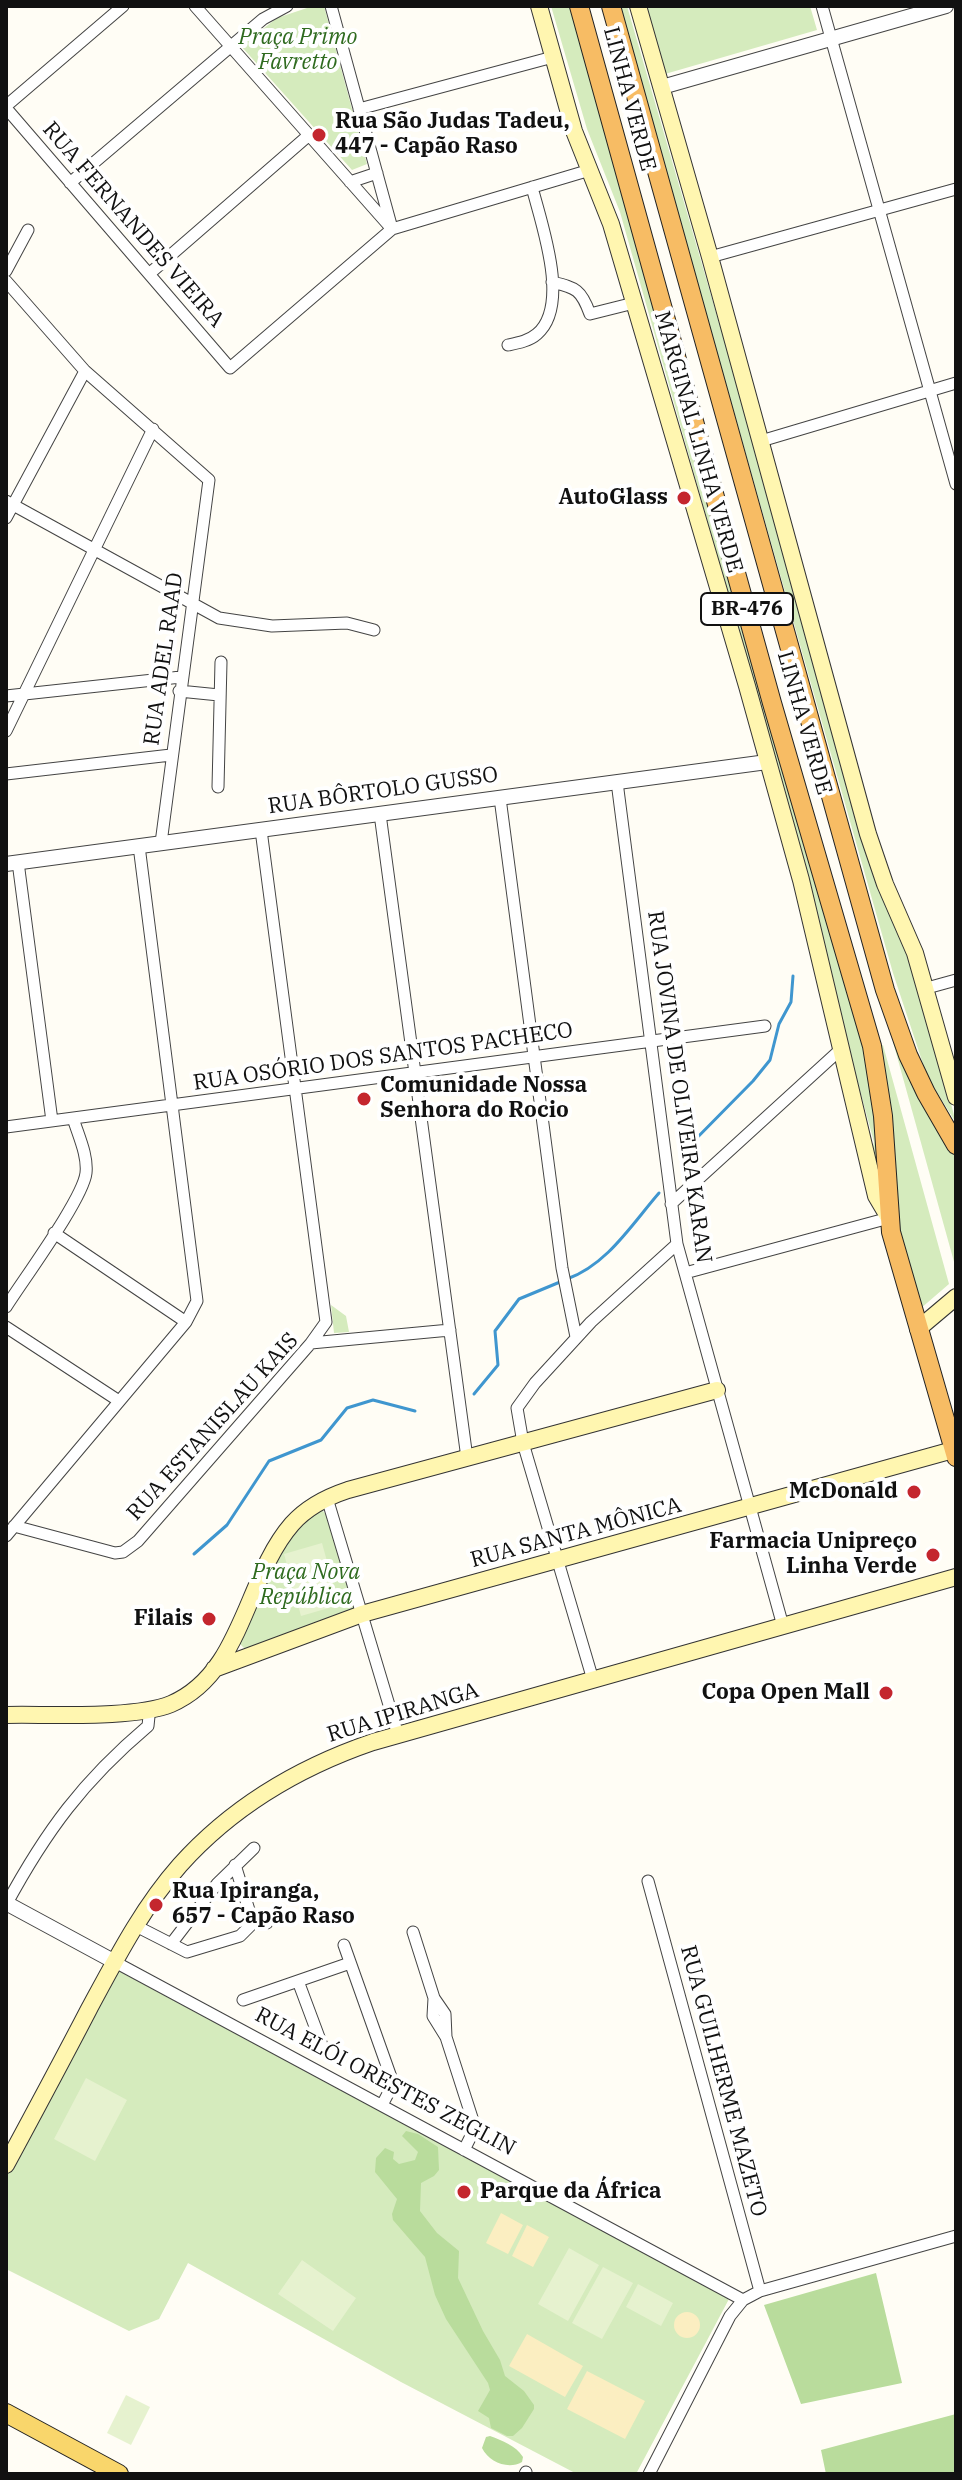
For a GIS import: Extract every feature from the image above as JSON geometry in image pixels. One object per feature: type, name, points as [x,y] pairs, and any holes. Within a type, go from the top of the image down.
[{"type":"highway","name":"LINHA VERDE","points":[[579,6],[772,703],[872,1046],[883,1116],[889,1218],[895,1250],[955,1454]]},
{"type":"highway","name":"LINHA VERDE","points":[[611,6],[885,990],[908,1055],[956,1145]]},
{"type":"main road","name":"MARGINAL LINHA VERDE","points":[[539,6],[574,131],[607,211],[747,686],[801,880],[876,1196],[889,1218]]},
{"type":"main road","points":[[638,6],[868,834],[927,988],[956,1097]]},
{"type":"main road","points":[[918,1329],[956,1297]]},
{"type":"main road","points":[[6,1715],[142,1711],[171,1704],[182,1697],[214,1669],[231,1642],[281,1538],[303,1513],[327,1498],[717,1390]]},
{"type":"main road","name":"RUA SANTA MÔNICA","points":[[214,1669],[362,1614],[955,1454]]},
{"type":"main road","name":"RUA IPIRANGA","points":[[7,2161],[136,1926],[180,1865],[219,1827],[249,1804],[328,1759],[398,1735],[956,1577]]},
{"type":"main road","points":[[6,2413],[119,2474]]},
{"type":"street","points":[[6,107],[123,6]]},
{"type":"street","points":[[195,6],[392,229]]},
{"type":"street","points":[[70,183],[263,19],[287,6]]},
{"type":"street","points":[[331,6],[392,229]]},
{"type":"street","points":[[822,6],[956,484]]},
{"type":"street","points":[[662,87],[946,6]]},
{"type":"street","points":[[359,109],[553,57]]},
{"type":"street","name":"RUA FERNANDES VIEIRA","points":[[6,107],[230,368],[392,229]]},
{"type":"street","points":[[149,274],[309,135]]},
{"type":"street","points":[[392,229],[590,170]]},
{"type":"street","points":[[350,182],[377,173]]},
{"type":"street","points":[[508,345],[530,339],[545,325],[551,309],[549,256],[532,187]]},
{"type":"street","points":[[710,257],[956,189]]},
{"type":"street","points":[[6,271],[28,230]]},
{"type":"street","points":[[6,281],[85,371],[153,429],[6,731]]},
{"type":"street","points":[[552,282],[577,290],[585,299],[590,314],[634,303]]},
{"type":"street","points":[[6,518],[10,503],[85,371]]},
{"type":"street","points":[[761,441],[956,383]]},
{"type":"street","name":"RUA ADEL RAAD","points":[[153,429],[209,480],[190,604],[161,843]]},
{"type":"street","points":[[10,503],[219,618],[294,627],[347,623],[374,630]]},
{"type":"street","points":[[218,787],[221,662]]},
{"type":"street","points":[[6,696],[181,677]]},
{"type":"street","points":[[179,691],[219,695]]},
{"type":"street","points":[[6,774],[171,755]]},
{"type":"street","name":"RUA BÔRTOLO GUSSO","points":[[12,863],[767,762]]},
{"type":"street","name":"RUA JOVINA DE OLIVEIRA KARAN","points":[[617,782],[677,1244],[783,1626]]},
{"type":"street","points":[[500,798],[562,1268],[576,1337]]},
{"type":"street","points":[[380,814],[467,1458]]},
{"type":"street","points":[[261,830],[326,1322],[311,1343]]},
{"type":"street","points":[[8,1532],[186,1322],[197,1301],[139,846]]},
{"type":"street","points":[[12,863],[52,1121]]},
{"type":"street","points":[[927,988],[956,980]]},
{"type":"street","name":"RUA OSÓRIO DOS SANTOS PACHECO","points":[[6,1127],[765,1026]]},
{"type":"street","points":[[671,1204],[841,1049]]},
{"type":"street","points":[[6,1307],[76,1198],[85,1178],[85,1158],[73,1118]]},
{"type":"street","points":[[685,1273],[889,1218]]},
{"type":"street","points":[[54,1233],[186,1322]]},
{"type":"street","points":[[593,1680],[516,1414],[520,1401],[576,1337],[677,1244]]},
{"type":"street","points":[[6,1327],[119,1401]]},
{"type":"street","name":"RUA ESTANISLAU KAIS","points":[[8,1532],[106,1552],[123,1552],[131,1548],[311,1343],[450,1330]]},
{"type":"street","points":[[327,1498],[398,1735]]},
{"type":"street","points":[[6,1904],[34,1854],[64,1810],[97,1771],[145,1728],[149,1719],[142,1711]]},
{"type":"street","points":[[171,1944],[203,1900],[254,1848]]},
{"type":"street","points":[[235,1865],[253,1923]]},
{"type":"street","name":"RUA GUILHERME MAZETO","points":[[648,1881],[760,2291]]},
{"type":"street","name":"RUA ELÓI ORESTES ZEGLIN","points":[[6,1904],[743,2300]]},
{"type":"street","points":[[136,1926],[187,1952],[240,1936],[253,1923],[267,1923]]},
{"type":"street","points":[[413,1932],[434,1998],[433,2016],[446,2037],[474,2127],[464,2150]]},
{"type":"street","points":[[344,1945],[392,2080],[382,2105]]},
{"type":"street","points":[[243,2000],[350,1963]]},
{"type":"street","points":[[298,1981],[323,2048]]},
{"type":"street","points":[[649,2474],[723,2328],[743,2300],[760,2291],[956,2236]]},
{"type":"green space","name":"Praça Primo Favretto","points":[[313,6],[324,6],[367,164],[352,170],[241,46],[277,18]]},
{"type":"green space","points":[[551,6],[571,6],[864,1047],[875,1111],[878,1184],[872,1151],[874,1142],[828,974],[800,848],[620,212],[587,129]]},
{"type":"green space","points":[[619,6],[627,6],[794,581],[923,996],[956,1123],[927,1076],[893,973]]},
{"type":"green space","points":[[646,6],[810,6],[817,30],[665,74]]},
{"type":"green space","points":[[896,1041],[956,1159],[956,1269],[893,1042]]},
{"type":"green space","points":[[883,1045],[949,1284],[920,1309],[899,1230],[879,1046]]},
{"type":"green space","points":[[331,1305],[346,1316],[349,1332],[334,1333]]},
{"type":"green space","name":"Praça Nova República","points":[[317,1510],[323,1511],[329,1518],[354,1610],[246,1650],[238,1642],[285,1541]]},
{"type":"green space","points":[[322,1543],[339,1605],[301,1616],[284,1554]]},
{"type":"green space","points":[[117,1970],[729,2299],[636,2474],[577,2474],[401,2382],[188,2263],[159,2319],[129,2331],[6,2269],[6,2175]]},
{"type":"green space","points":[[86,2078],[127,2100],[95,2161],[54,2139]]},
{"type":"green space","points":[[406,2131],[418,2134],[438,2147],[439,2170],[421,2183],[420,2211],[437,2233],[459,2251],[458,2278],[483,2331],[500,2360],[505,2376],[524,2391],[534,2405],[522,2428],[513,2436],[491,2428],[489,2418],[478,2411],[490,2390],[488,2383],[446,2319],[435,2295],[425,2257],[393,2220],[397,2199],[375,2172],[376,2158],[385,2148],[394,2152],[393,2159],[399,2164],[415,2160],[418,2152],[402,2136]]},
{"type":"green space","points":[[569,2248],[599,2265],[568,2321],[538,2304]]},
{"type":"green space","points":[[302,2260],[356,2298],[333,2331],[278,2294]]},
{"type":"green space","points":[[603,2267],[633,2283],[602,2339],[572,2323]]},
{"type":"green space","points":[[876,2273],[902,2383],[801,2404],[764,2305]]},
{"type":"green space","points":[[638,2284],[673,2303],[661,2326],[626,2307]]},
{"type":"green space","points":[[126,2395],[150,2407],[131,2445],[107,2433]]},
{"type":"green space","points":[[956,2414],[956,2474],[826,2474],[821,2450]]},
{"type":"green space","points":[[490,2436],[516,2449],[523,2457],[522,2462],[505,2465],[489,2457],[482,2448],[486,2437]]},
{"type":"sand","points":[[501,2213],[523,2225],[508,2254],[486,2243]]},
{"type":"sand","points":[[527,2225],[549,2237],[533,2267],[512,2256]]},
{"type":"sand","points":[[687,2312],[697,2315],[700,2325],[697,2335],[687,2338],[677,2335],[674,2325],[677,2315]]},
{"type":"sand","points":[[527,2334],[583,2366],[565,2397],[509,2366]]},
{"type":"sand","points":[[587,2371],[645,2401],[625,2439],[567,2409]]},
{"type":"waterway","points":[[682,1153],[770,1060],[779,1024],[791,1002],[793,976]]},
{"type":"waterway","points":[[567,1279],[607,1254],[659,1193]]},
{"type":"waterway","points":[[474,1394],[498,1365],[495,1331],[519,1299],[560,1282]]},
{"type":"waterway","points":[[194,1554],[227,1525],[269,1461],[321,1440],[347,1408],[373,1400],[415,1411]]},
{"type":"place","name":"Rua São Judas Tadeu, 447 - Capão Raso","points":[[319,135]]},
{"type":"place","name":"AutoGlass","points":[[684,498]]},
{"type":"place","name":"Comunidade Nossa Senhora do Rocio","points":[[364,1099]]},
{"type":"place","name":"McDonald","points":[[914,1492]]},
{"type":"place","name":"Farmacia Unipreço Linha Verde","points":[[933,1555]]},
{"type":"place","name":"Filais","points":[[209,1619]]},
{"type":"place","name":"Copa Open Mall","points":[[886,1693]]},
{"type":"place","name":"Rua Ipiranga, 657 - Capão Raso","points":[[156,1905]]},
{"type":"place","name":"Parque da África","points":[[464,2192]]}]
